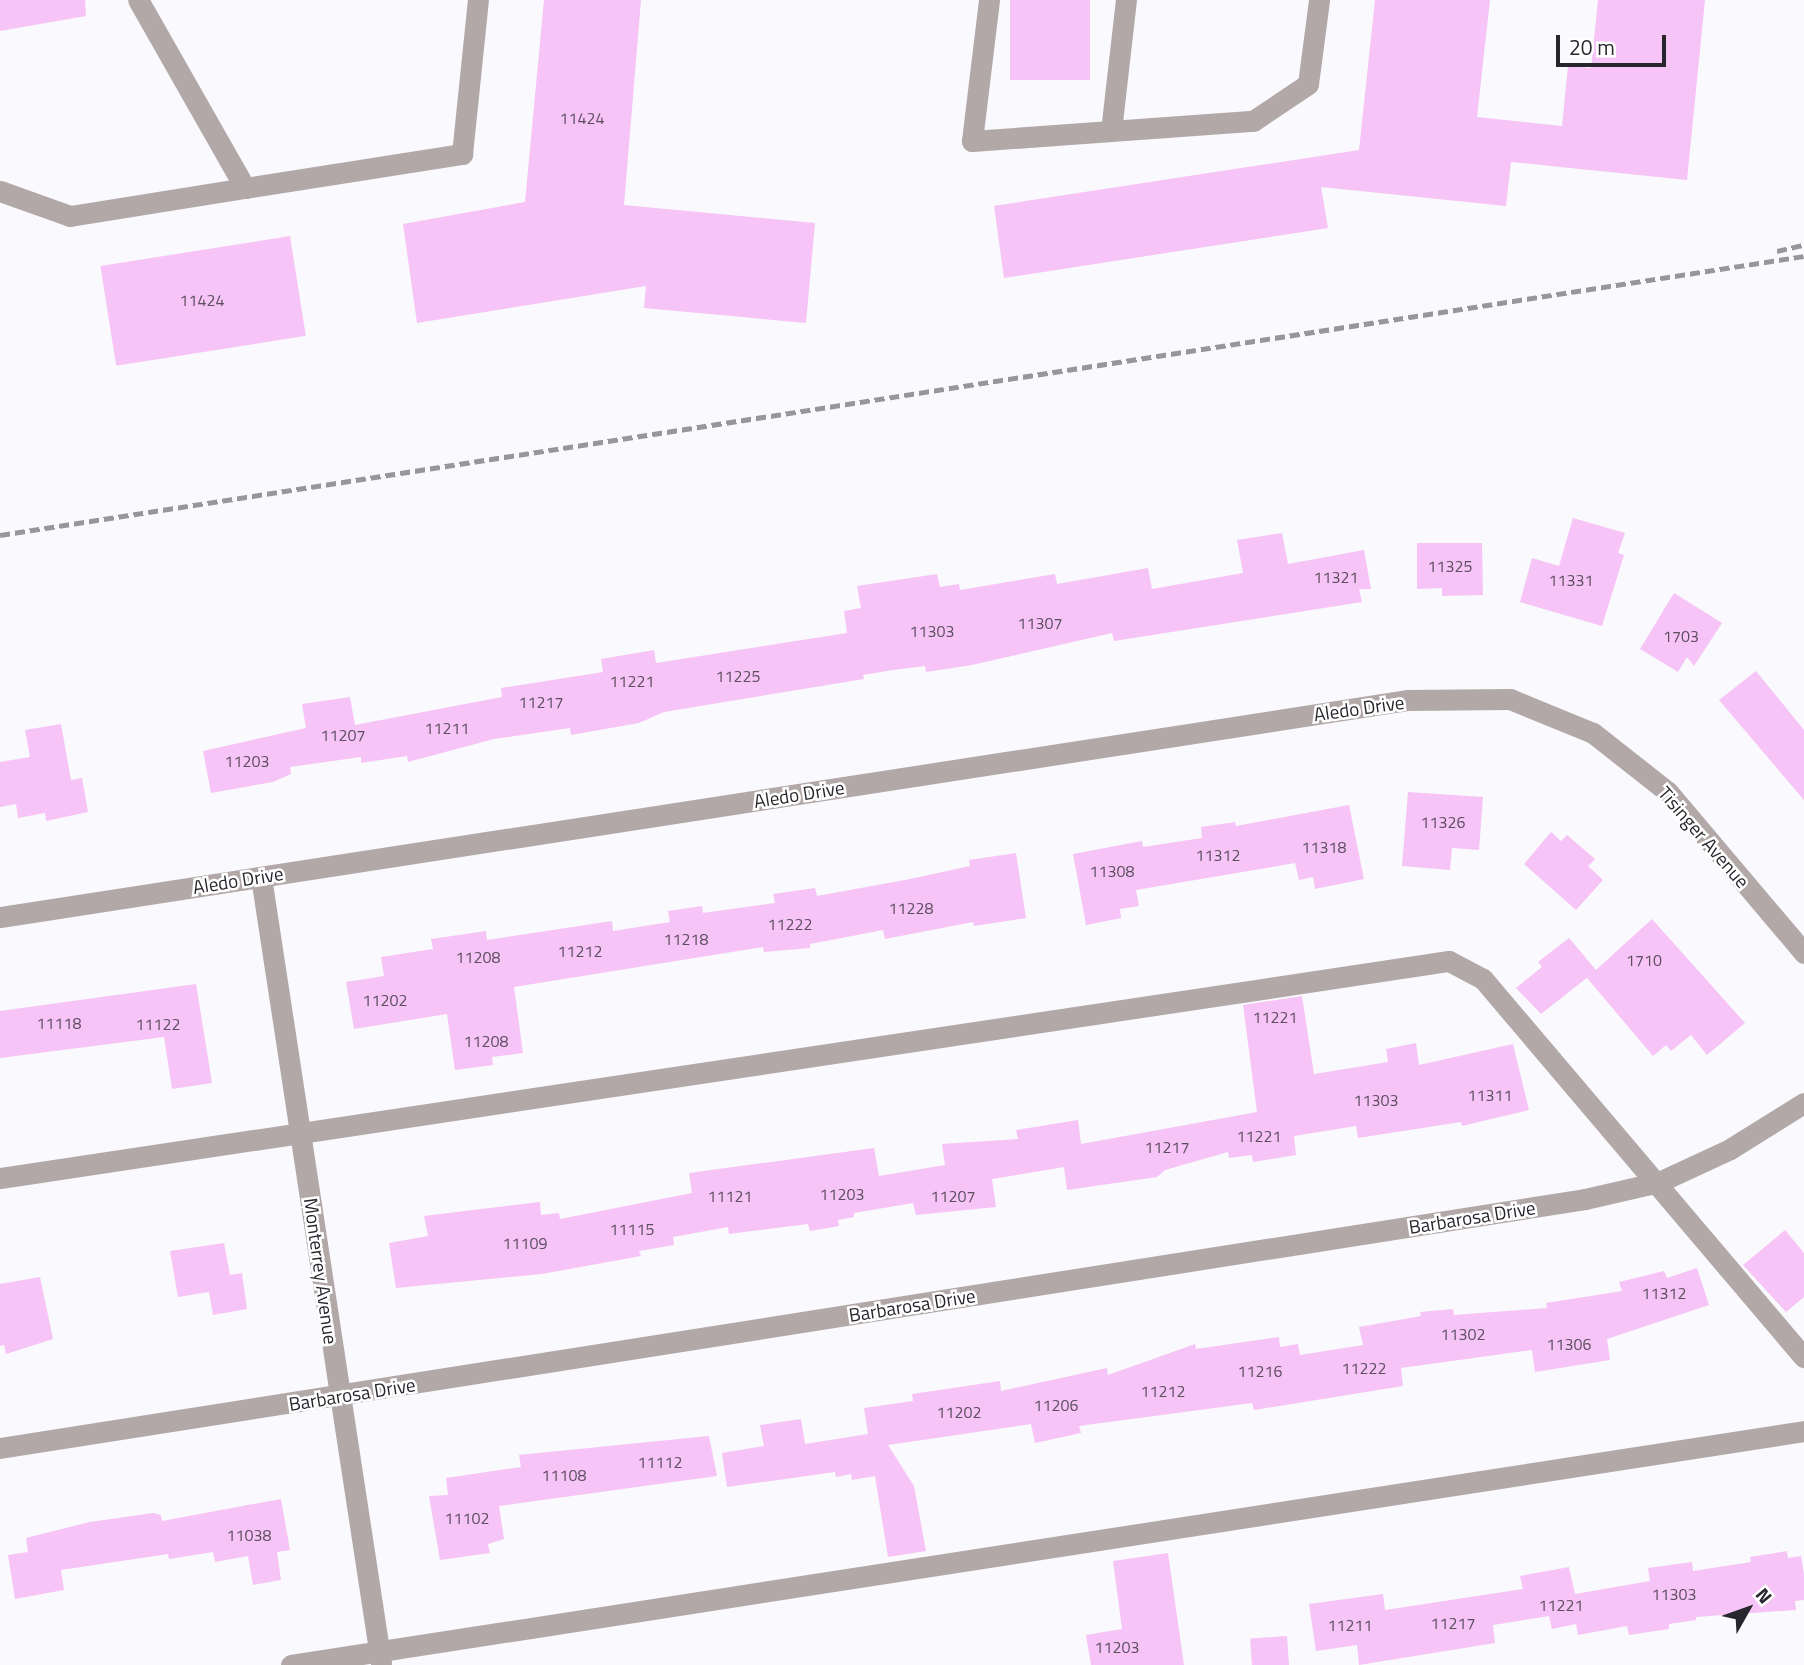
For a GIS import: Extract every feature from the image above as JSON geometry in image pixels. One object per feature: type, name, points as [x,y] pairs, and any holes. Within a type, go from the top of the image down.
[{"type":"street","points":[[138,0],[245,188]]},
{"type":"street","points":[[0,191],[70,216],[462,154],[478,0]]},
{"type":"street","points":[[989,0],[972,141],[1253,121],[1308,84],[1319,0]]},
{"type":"street","points":[[1111,131],[1126,0]]},
{"type":"street","name":"Aledo Drive","points":[[0,917],[1408,700],[1510,699],[1593,733]]},
{"type":"street","name":"Tisinger Avenue","points":[[1593,733],[1668,792],[1804,954]]},
{"type":"street","name":"Monterrey Avenue","points":[[261,877],[380,1658]]},
{"type":"street","points":[[0,1178],[1448,961],[1483,979],[1804,1357]]},
{"type":"street","name":"Barbarosa Drive","points":[[0,1448],[1585,1199],[1658,1182],[1730,1149],[1804,1103]]},
{"type":"street","points":[[291,1665],[380,1658],[1804,1431]]},
{"type":"building","points":[[0,0],[85,0],[86,16],[0,31]]},
{"type":"building","points":[[544,0],[641,0],[624,205],[815,223],[806,323],[644,308],[646,286],[417,323],[403,224],[525,202]]},
{"type":"building","points":[[1010,0],[1090,0],[1090,80],[1010,80]]},
{"type":"building","points":[[1375,0],[1490,0],[1477,117],[1562,126],[1568,66],[1591,68],[1598,0],[1705,0],[1687,180],[1511,162],[1506,206],[1321,187],[1328,228],[1004,278],[994,206],[1359,150]]},
{"type":"building","points":[[290,236],[306,336],[116,366],[100,266]]},
{"type":"building","points":[[1573,518],[1625,533],[1618,553],[1624,555],[1602,626],[1520,602],[1532,558],[1559,566]]},
{"type":"building","points":[[1282,533],[1288,564],[1364,550],[1371,589],[1359,589],[1362,602],[1114,641],[1112,633],[972,665],[926,672],[925,666],[863,675],[864,679],[664,712],[639,723],[571,735],[570,728],[494,739],[408,762],[407,756],[361,763],[361,757],[290,767],[291,774],[273,782],[211,793],[203,751],[306,728],[302,704],[350,697],[355,725],[502,697],[501,688],[603,672],[601,659],[654,650],[656,663],[847,633],[844,611],[861,608],[857,586],[937,574],[940,587],[959,584],[960,590],[1055,574],[1057,584],[1148,568],[1152,589],[1243,573],[1237,540]]},
{"type":"building","points":[[1417,543],[1482,543],[1483,595],[1442,596],[1442,588],[1417,589]]},
{"type":"building","points":[[1674,593],[1722,623],[1694,666],[1687,657],[1678,672],[1640,649]]},
{"type":"building","points":[[1756,671],[1804,730],[1804,800],[1719,700]]},
{"type":"building","points":[[61,724],[71,780],[82,778],[88,812],[46,821],[45,813],[18,818],[16,804],[0,807],[0,762],[30,757],[25,730]]},
{"type":"building","points":[[1408,792],[1483,797],[1479,850],[1452,848],[1450,870],[1402,866]]},
{"type":"building","points":[[1349,805],[1364,879],[1315,889],[1313,877],[1299,880],[1295,863],[1136,890],[1139,906],[1120,909],[1121,918],[1086,925],[1073,854],[1142,841],[1143,847],[1202,838],[1201,827],[1235,822],[1236,826]]},
{"type":"building","points":[[1551,832],[1561,841],[1567,835],[1595,859],[1588,866],[1603,880],[1576,910],[1524,864]]},
{"type":"building","points":[[1016,853],[1026,918],[974,926],[973,922],[885,939],[883,930],[810,944],[810,948],[764,952],[763,947],[514,987],[523,1053],[492,1057],[493,1065],[455,1070],[447,1014],[354,1029],[346,982],[384,976],[381,957],[433,949],[431,939],[486,931],[487,940],[612,921],[613,931],[670,922],[668,911],[702,906],[703,913],[775,903],[773,894],[815,888],[817,896],[970,866],[969,860]]},
{"type":"building","points":[[1652,919],[1745,1023],[1707,1055],[1691,1035],[1671,1051],[1666,1045],[1653,1056],[1587,978],[1593,973],[1541,1014],[1516,988],[1542,967],[1538,962],[1569,938],[1596,970]]},
{"type":"building","points":[[196,984],[212,1083],[172,1089],[164,1037],[0,1058],[0,1011]]},
{"type":"building","points":[[1302,996],[1314,1074],[1388,1062],[1386,1049],[1416,1043],[1419,1065],[1513,1044],[1529,1110],[1462,1126],[1461,1122],[1358,1138],[1356,1126],[1294,1136],[1296,1155],[1253,1162],[1252,1155],[1229,1158],[1228,1152],[1165,1170],[1157,1177],[1067,1190],[1064,1167],[992,1179],[996,1207],[916,1215],[913,1203],[854,1213],[854,1217],[838,1220],[839,1226],[810,1231],[808,1224],[729,1234],[728,1227],[673,1237],[674,1245],[639,1251],[641,1256],[542,1274],[396,1288],[389,1243],[428,1236],[424,1216],[540,1202],[541,1215],[559,1213],[560,1219],[692,1193],[689,1173],[874,1148],[879,1176],[945,1165],[942,1144],[1018,1139],[1016,1130],[1078,1120],[1081,1144],[1257,1112],[1243,1005]]},
{"type":"building","points":[[1785,1230],[1804,1253],[1804,1297],[1786,1312],[1743,1265]]},
{"type":"building","points":[[224,1243],[230,1275],[242,1273],[247,1309],[213,1315],[209,1292],[178,1297],[170,1251]]},
{"type":"building","points":[[1697,1268],[1709,1305],[1607,1339],[1610,1360],[1535,1372],[1532,1350],[1401,1368],[1403,1386],[1254,1410],[1252,1403],[1079,1426],[1081,1433],[1035,1443],[1031,1424],[888,1445],[914,1486],[926,1551],[888,1557],[875,1476],[852,1480],[851,1474],[836,1477],[835,1472],[727,1487],[722,1453],[764,1446],[760,1425],[801,1419],[805,1444],[868,1434],[864,1408],[913,1401],[912,1394],[1000,1381],[1001,1391],[1107,1368],[1108,1375],[1195,1344],[1196,1349],[1279,1337],[1280,1347],[1298,1344],[1300,1355],[1363,1345],[1359,1327],[1421,1316],[1420,1312],[1453,1309],[1454,1315],[1547,1308],[1546,1303],[1622,1291],[1619,1282],[1664,1271],[1667,1278]]},
{"type":"building","points":[[40,1277],[53,1339],[6,1354],[4,1345],[0,1346],[0,1284]]},
{"type":"building","points":[[709,1436],[717,1476],[499,1506],[504,1539],[488,1544],[490,1553],[440,1560],[429,1496],[448,1495],[446,1478],[521,1467],[519,1455]]},
{"type":"building","points":[[281,1499],[290,1550],[277,1552],[281,1580],[253,1585],[248,1556],[215,1562],[213,1552],[169,1559],[168,1554],[61,1570],[64,1590],[15,1599],[8,1555],[28,1552],[26,1538],[90,1522],[153,1513],[161,1515],[162,1521]]},
{"type":"building","points":[[1787,1551],[1788,1558],[1801,1556],[1804,1574],[1804,1600],[1795,1601],[1796,1610],[1696,1617],[1696,1620],[1669,1624],[1669,1629],[1629,1635],[1627,1626],[1578,1635],[1576,1624],[1552,1629],[1549,1616],[1493,1625],[1495,1643],[1359,1665],[1357,1645],[1316,1651],[1309,1604],[1383,1594],[1385,1610],[1523,1589],[1520,1576],[1569,1567],[1575,1594],[1650,1581],[1648,1568],[1692,1562],[1693,1571],[1751,1562],[1750,1557]]},
{"type":"building","points":[[1168,1553],[1184,1665],[1091,1665],[1086,1635],[1122,1629],[1113,1561]]},
{"type":"building","points":[[1287,1636],[1289,1665],[1252,1665],[1250,1639]]},
{"type":"railway","points":[[1777,251],[1804,245]]},
{"type":"railway","points":[[0,535],[1804,256]]}]
